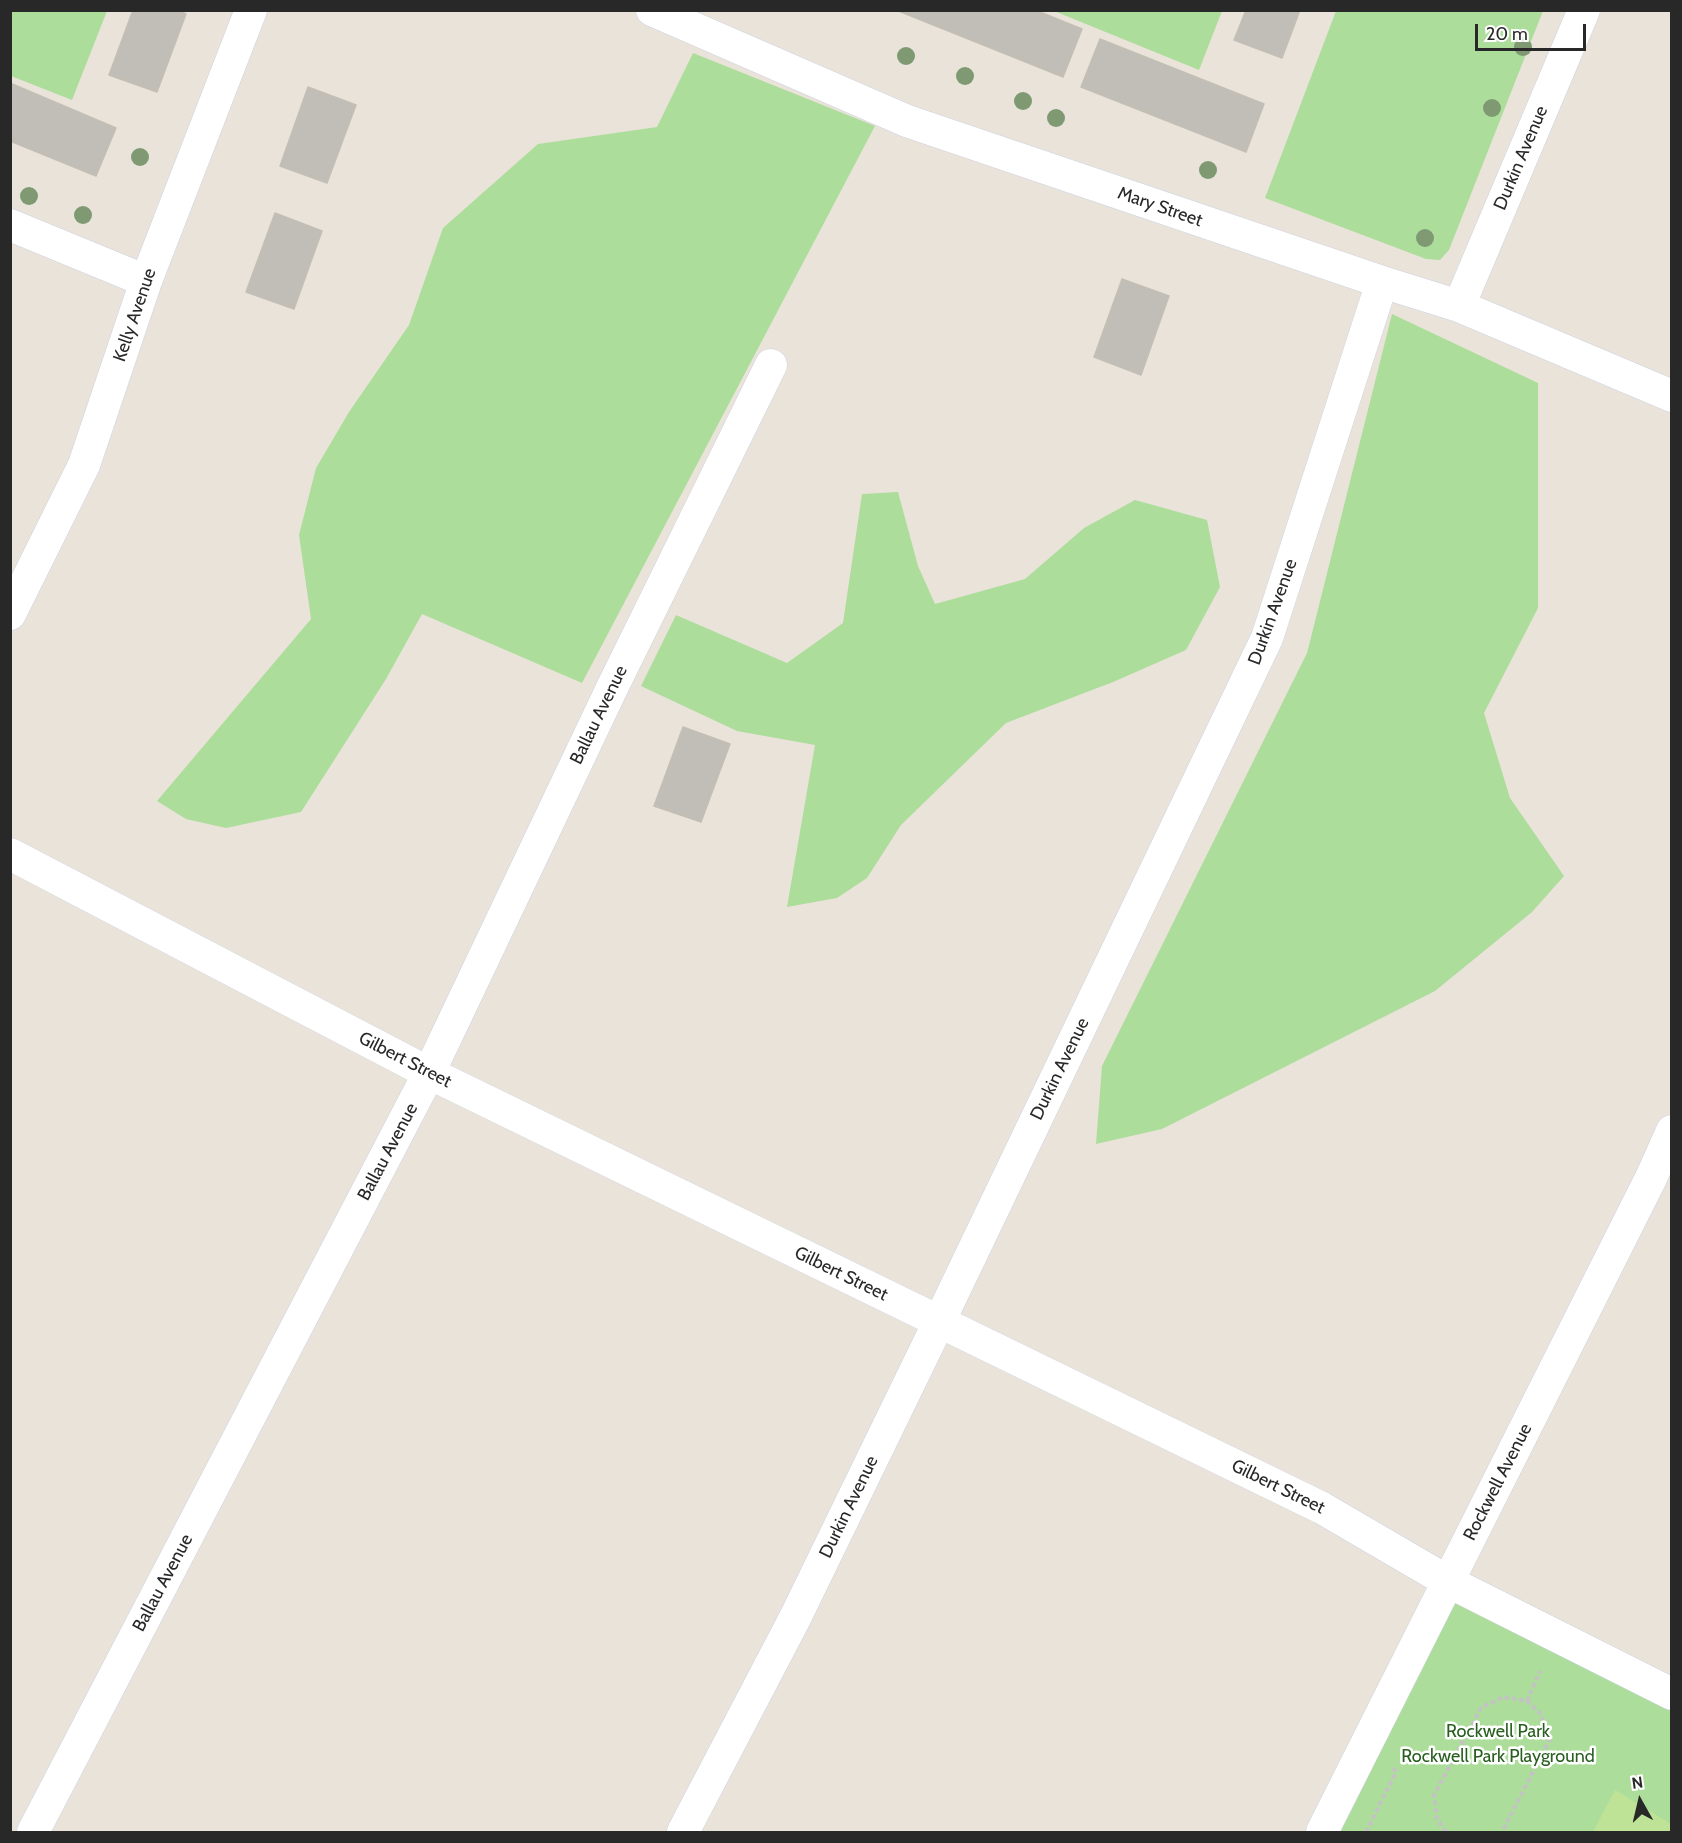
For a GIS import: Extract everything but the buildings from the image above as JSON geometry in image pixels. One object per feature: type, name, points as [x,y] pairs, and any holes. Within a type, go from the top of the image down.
[{"type":"street","name":"Kelly Avenue","points":[[10,614],[84,465],[146,281],[251,10]]},
{"type":"street","name":"Mary Street","points":[[652,10],[907,121],[1459,306],[1671,396]]},
{"type":"street","name":"Durkin Avenue","points":[[1459,306],[1584,10]]},
{"type":"street","points":[[10,225],[146,281]]},
{"type":"street","name":"Durkin Avenue","points":[[683,1833],[795,1618],[1267,638],[1382,282]]},
{"type":"street","name":"Ballau Avenue","points":[[33,1833],[429,1073],[612,688],[771,365]]},
{"type":"street","name":"Gilbert Street","points":[[10,854],[429,1073],[1322,1508],[1447,1581],[1671,1694]]},
{"type":"street","name":"Rockwell Avenue","points":[[1322,1833],[1651,1178],[1671,1131]]},
{"type":"path","points":[[1527,1701],[1540,1671]]},
{"type":"path","points":[[1446,1833],[1437,1819],[1434,1795],[1480,1707],[1503,1697],[1527,1701],[1540,1713],[1550,1738],[1502,1833]]},
{"type":"path","points":[[1366,1833],[1396,1772],[1391,1765]]},
{"type":"green space","points":[[10,11],[107,11],[72,100],[11,76]]},
{"type":"green space","points":[[1054,11],[1222,11],[1199,70]]},
{"type":"green space","points":[[1336,11],[1543,11],[1449,250],[1440,260],[1426,259],[1265,198]]},
{"type":"green space","points":[[693,53],[875,126],[582,683],[422,614],[386,679],[301,812],[226,828],[186,819],[157,801],[311,619],[299,535],[316,468],[349,412],[409,325],[443,228],[538,144],[657,127]]},
{"type":"green space","points":[[1392,314],[1538,383],[1538,608],[1484,713],[1510,798],[1564,876],[1532,912],[1435,991],[1162,1129],[1096,1144],[1102,1066],[1307,653]]},
{"type":"green space","points":[[898,492],[918,566],[935,604],[1025,579],[1084,528],[1135,500],[1207,520],[1220,587],[1186,650],[1113,682],[1006,723],[901,825],[867,878],[837,898],[787,907],[815,745],[737,731],[641,686],[676,615],[787,663],[843,623],[862,494]]},
{"type":"green space","name":"Rockwell Park","points":[[1451,1593],[1671,1708],[1671,1832],[1338,1832]]},
{"type":"green space","points":[[1615,1790],[1671,1824],[1671,1832],[1593,1832]]},
{"type":"park label","name":"Rockwell Park Playground","points":[[1498,1757]]}]
